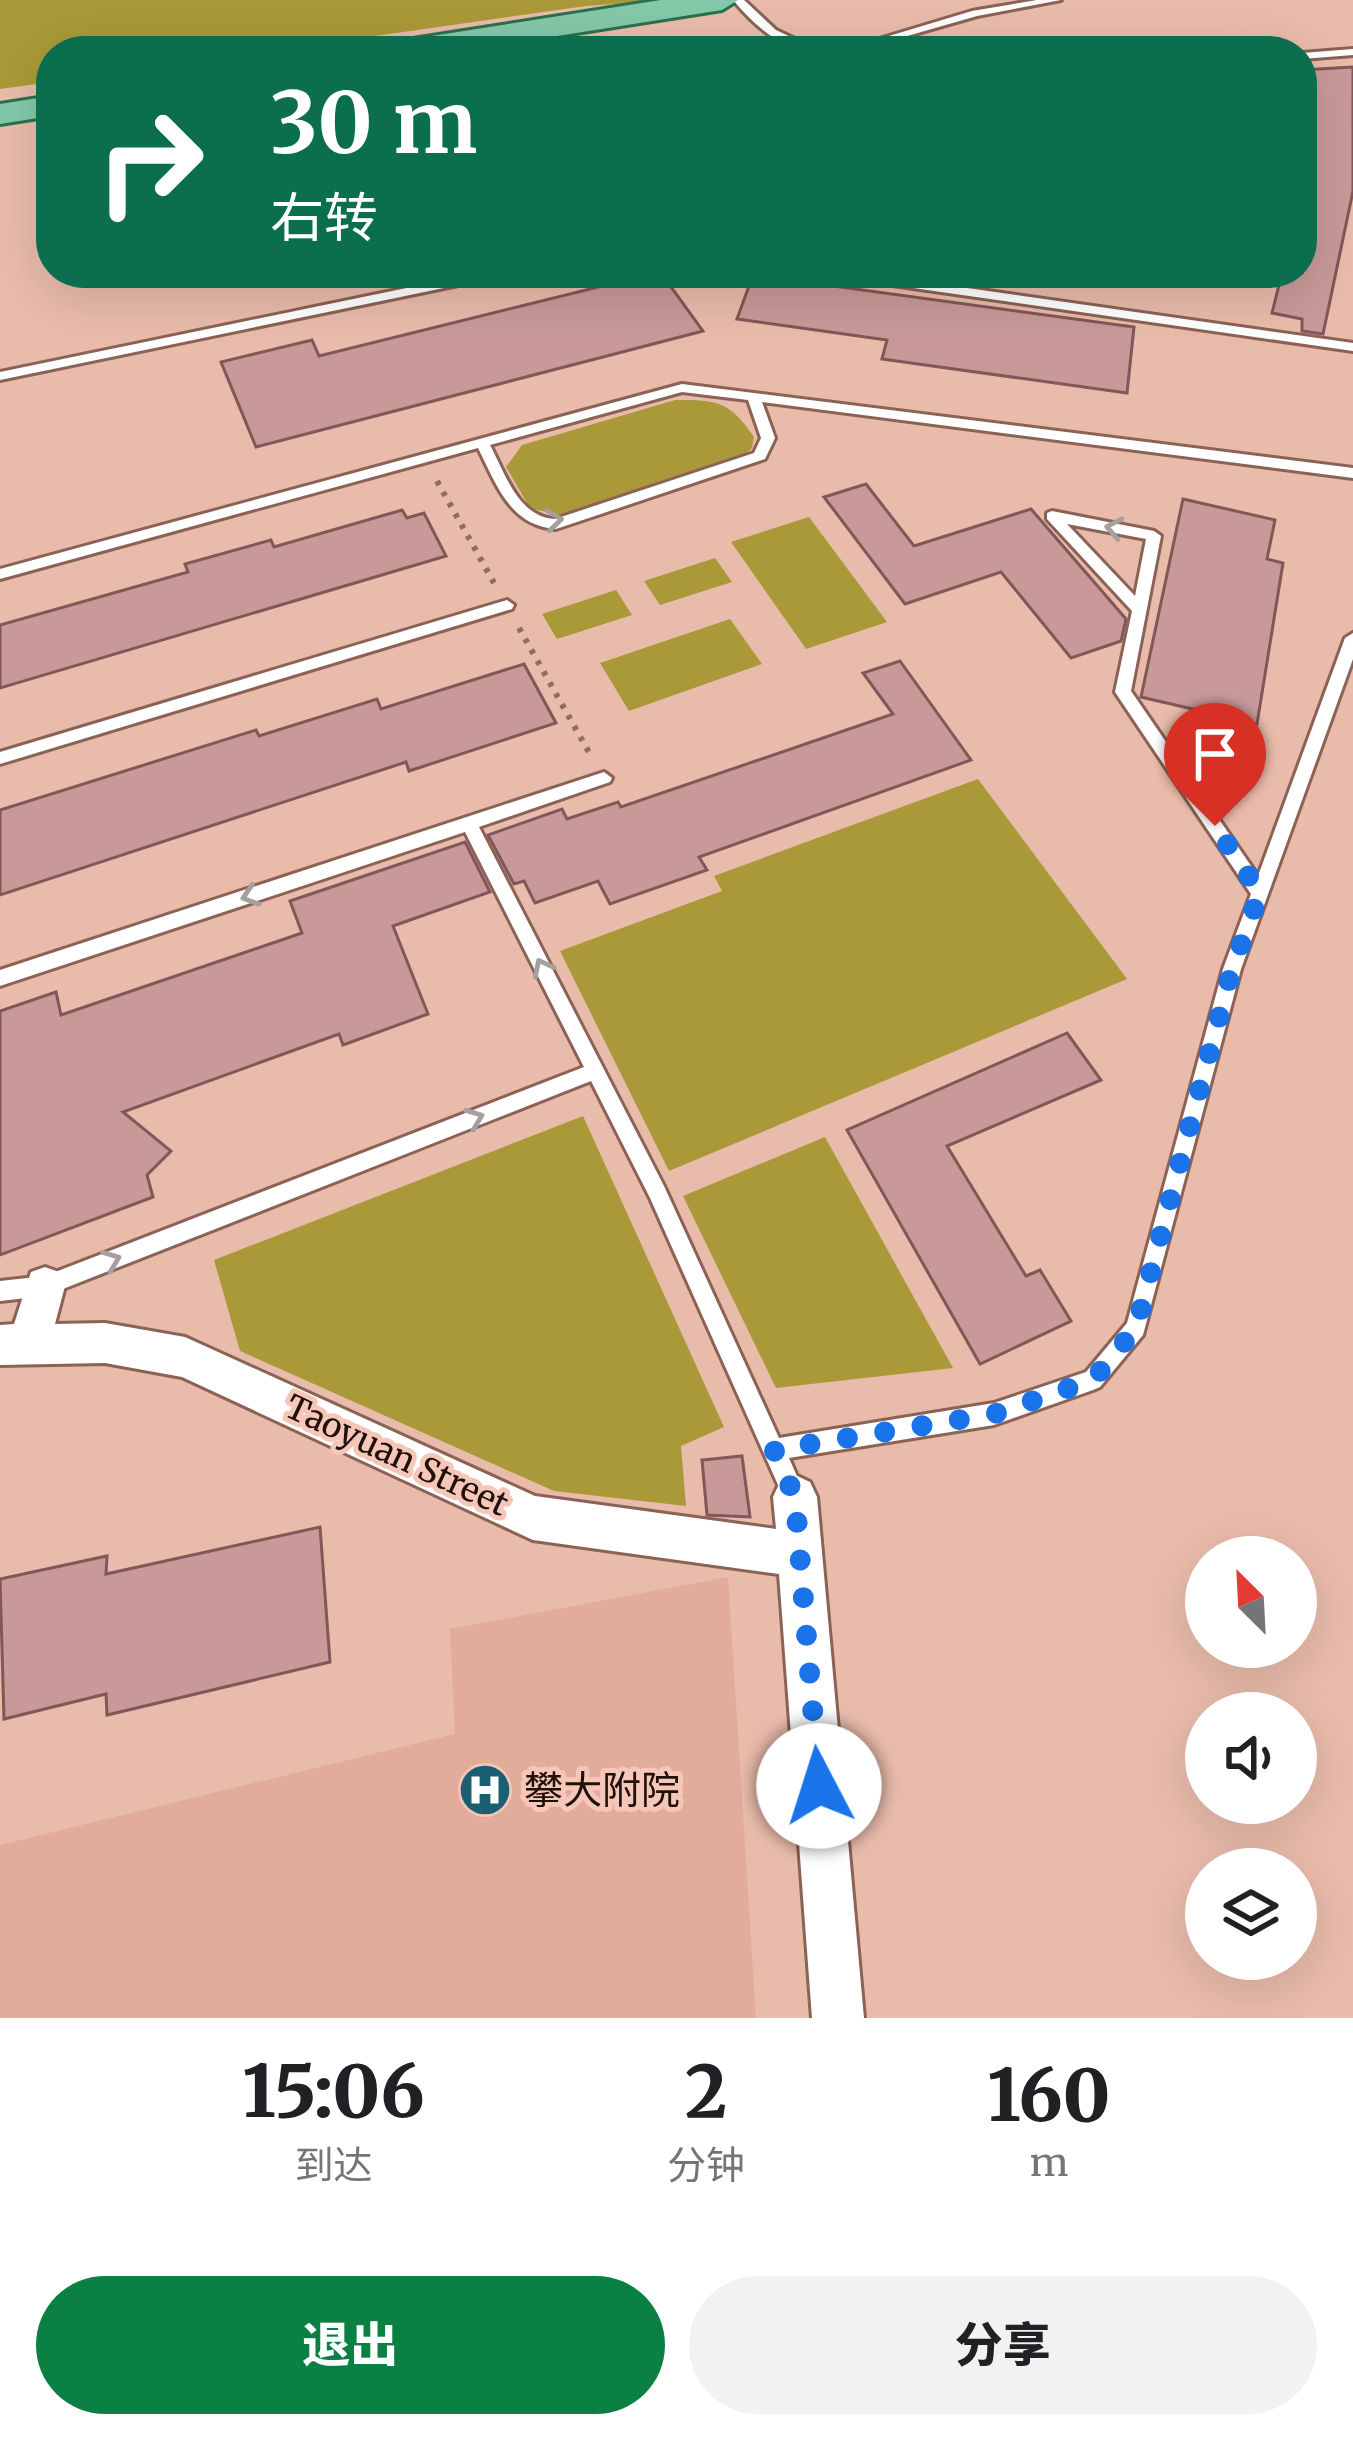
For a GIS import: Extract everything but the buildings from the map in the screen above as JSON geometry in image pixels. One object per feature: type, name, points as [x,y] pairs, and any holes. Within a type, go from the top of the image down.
[{"type":"main road","points":[[495,36],[722,0]]},
{"type":"main road","points":[[0,114],[36,108]]},
{"type":"street","points":[[14,1344],[45,1286]]},
{"type":"street","name":"Taoyuan Street","points":[[14,1344],[105,1343],[185,1357],[533,1518],[800,1555]]},
{"type":"street","points":[[795,1497],[838,2018]]},
{"type":"lane","points":[[738,0],[776,36]]},
{"type":"lane","points":[[896,36],[976,13],[1056,0]]},
{"type":"lane","points":[[1317,55],[1353,52]]},
{"type":"lane","points":[[0,376],[425,288]]},
{"type":"lane","points":[[941,288],[1353,347]]},
{"type":"lane","points":[[0,574],[682,388],[1353,473]]},
{"type":"lane","points":[[482,443],[523,514],[536,524],[556,524],[760,456],[767,438],[753,397]]},
{"type":"lane","points":[[1140,611],[1052,516],[1154,536],[1140,611],[1123,692],[1260,893]]},
{"type":"lane","points":[[0,758],[507,605]]},
{"type":"lane","points":[[774,1450],[994,1414],[1093,1380],[1136,1328],[1232,969],[1353,638]]},
{"type":"lane","points":[[0,978],[604,778]]},
{"type":"lane","points":[[469,824],[657,1192],[795,1497]]},
{"type":"lane","points":[[0,1291],[45,1286],[595,1071]]},
{"type":"shaded area","points":[[0,0],[675,0],[586,6],[375,36],[36,36],[36,84],[0,89]]},
{"type":"shaded area","points":[[675,400],[712,402],[729,409],[754,437],[752,448],[742,458],[559,515],[530,508],[506,467],[522,445]]},
{"type":"shaded area","points":[[809,517],[887,622],[806,649],[731,542]]},
{"type":"shaded area","points":[[715,558],[732,582],[660,605],[644,581]]},
{"type":"shaded area","points":[[616,590],[632,615],[557,639],[542,614]]},
{"type":"shaded area","points":[[730,619],[762,664],[629,711],[600,663]]},
{"type":"shaded area","points":[[978,779],[1127,979],[669,1171],[560,951],[722,891],[714,876]]},
{"type":"shaded area","points":[[583,1116],[724,1427],[681,1446],[686,1506],[554,1491],[240,1351],[214,1260]]},
{"type":"shaded area","points":[[825,1137],[953,1368],[776,1388],[683,1196]]},
{"type":"shaded area","name":"攀大附院","points":[[728,1577],[756,2018],[0,2018],[0,1845],[455,1734],[450,1629]]},
{"type":"place","name":"攀大附院","points":[[485,1790]]},
{"type":"route","points":[[819,1786],[795,1497],[774,1450],[994,1414],[1093,1380],[1136,1328],[1232,969],[1260,893],[1215,826]]}]
